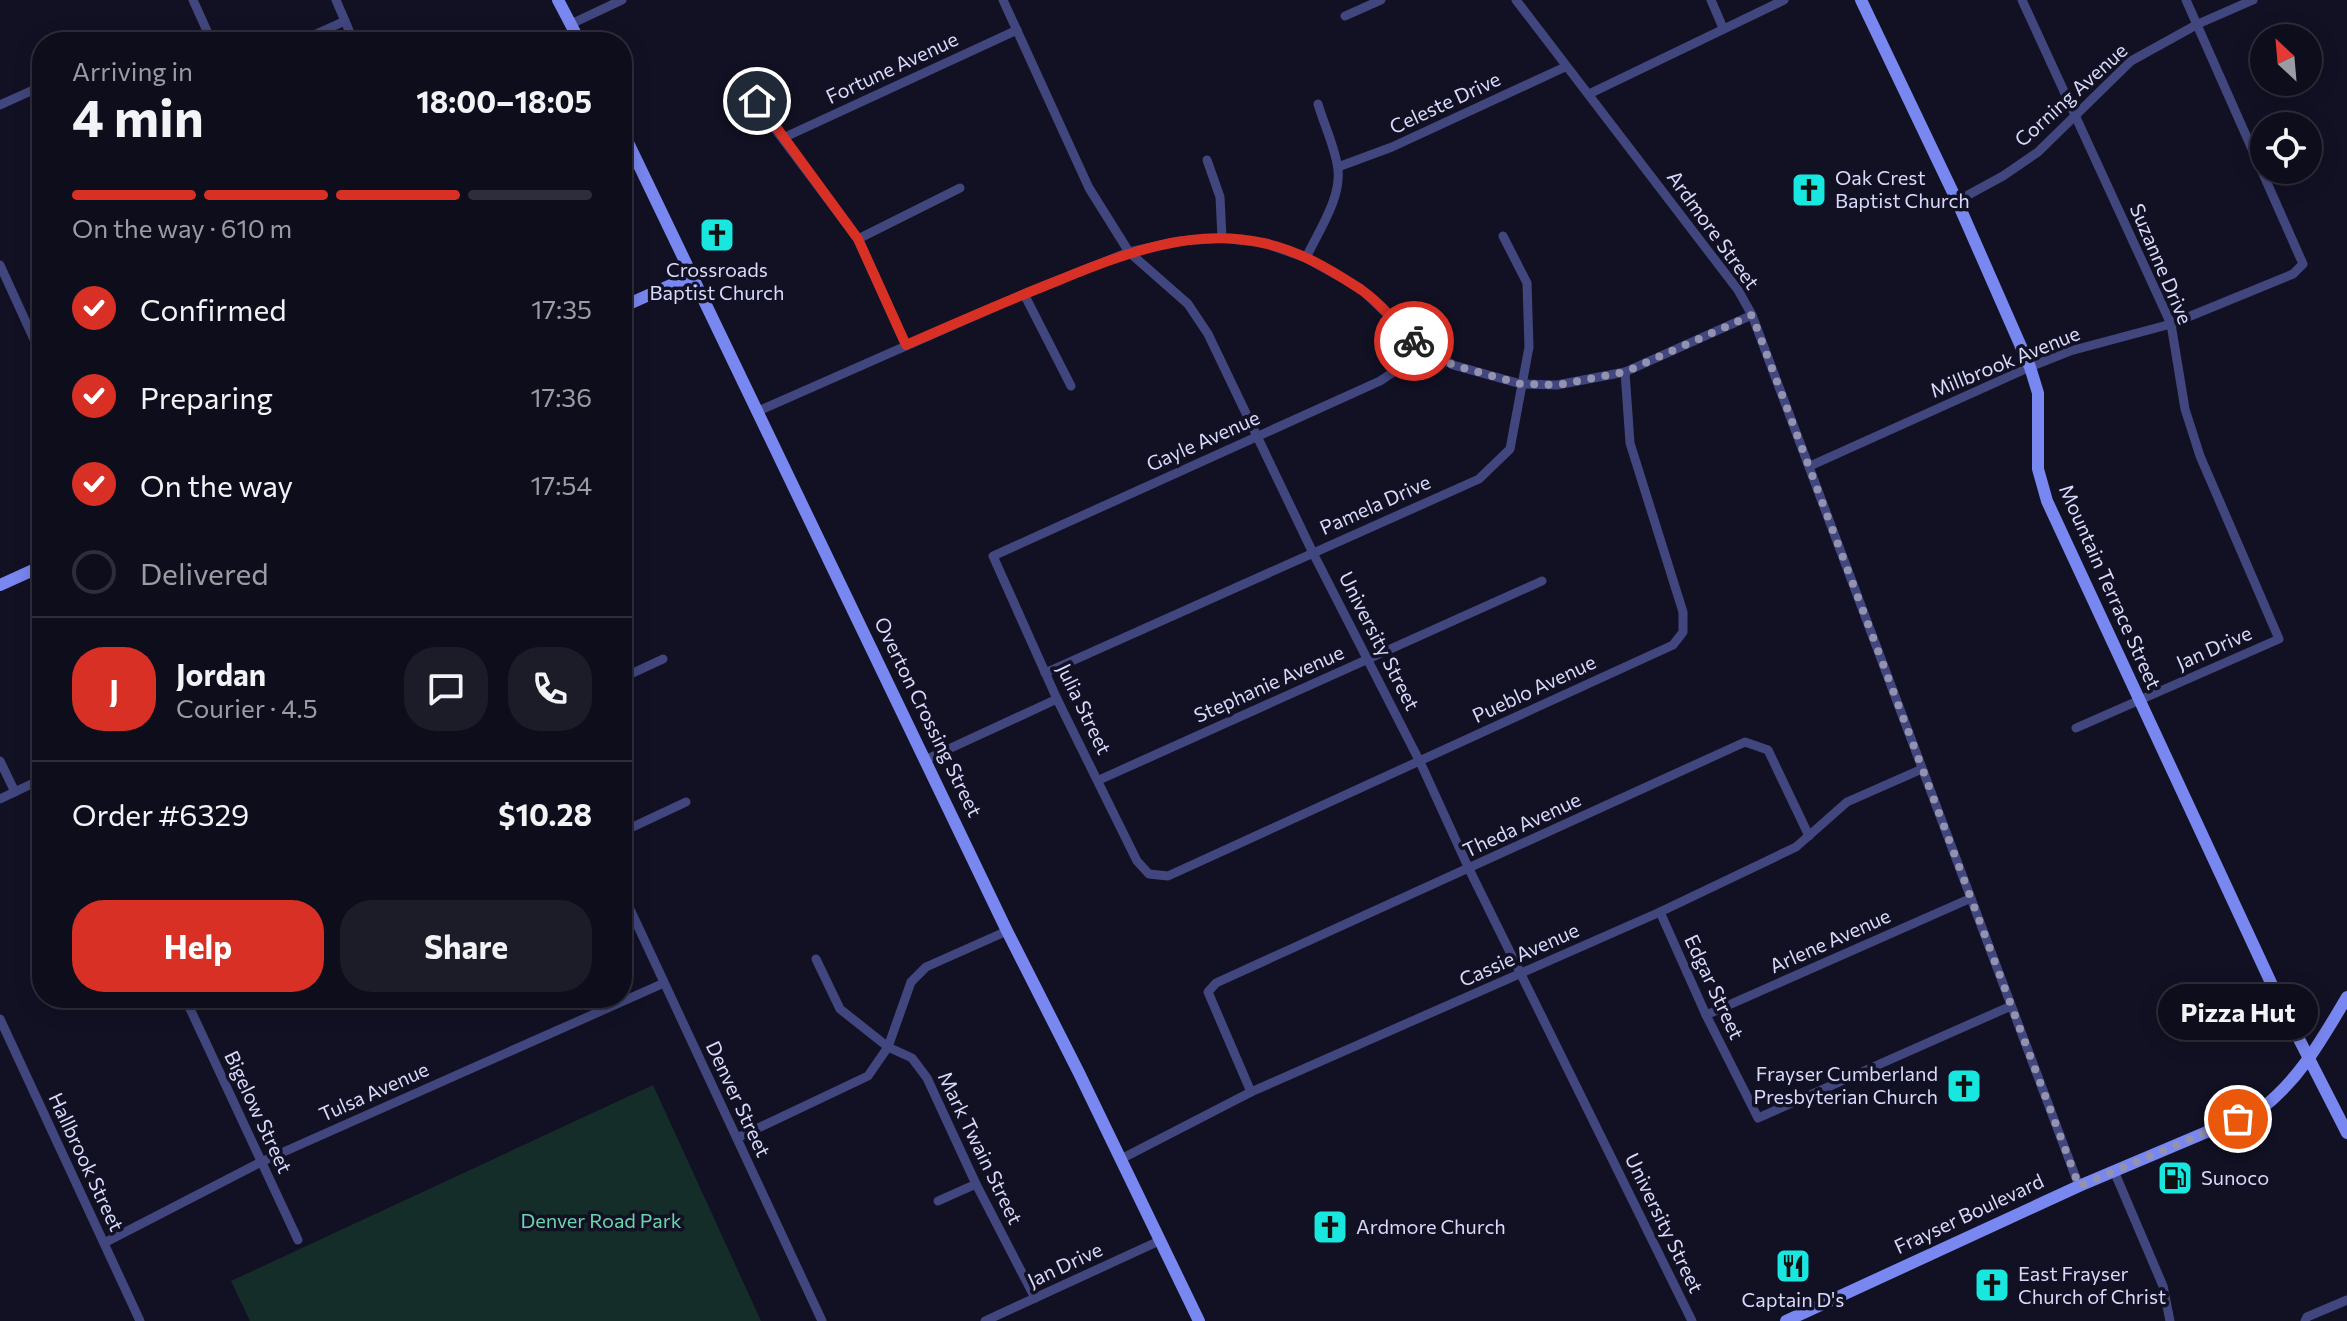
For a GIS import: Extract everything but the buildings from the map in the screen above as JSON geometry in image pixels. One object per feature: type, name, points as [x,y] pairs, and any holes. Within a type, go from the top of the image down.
[{"type":"street","points":[[193,0],[207,32]]},
{"type":"street","points":[[336,0],[350,32]]},
{"type":"street","points":[[558,0],[575,32]]},
{"type":"street","points":[[571,24],[622,0]]},
{"type":"street","name":"University Street","points":[[1003,0],[1089,188],[1129,252],[1188,304],[1208,334],[1692,1321]]},
{"type":"street","points":[[1345,16],[1381,0]]},
{"type":"street","name":"Ardmore Street","points":[[1516,0],[1738,290],[1752,315],[2079,1186]]},
{"type":"street","points":[[1711,0],[1723,28]]},
{"type":"street","points":[[1589,94],[1784,0]]},
{"type":"street","name":"Mountain Terrace Street","points":[[1861,0],[1957,201],[2030,367],[2038,393],[2038,469],[2047,501],[2309,1061],[2347,1133]]},
{"type":"street","name":"Suzanne Drive","points":[[2022,0],[2171,324],[2185,409],[2200,456],[2279,639]]},
{"type":"street","points":[[2186,0],[2198,24]]},
{"type":"street","name":"Corning Avenue","points":[[1957,201],[2003,176],[2038,152],[2131,61],[2198,24],[2253,0]]},
{"type":"street","points":[[320,32],[345,21]]},
{"type":"street","name":"Millbrook Avenue","points":[[1810,466],[2030,367],[2070,351],[2171,324],[2293,274],[2303,264],[2198,24]]},
{"type":"street","name":"Fortune Avenue","points":[[783,138],[1017,30]]},
{"type":"street","name":"Celeste Drive","points":[[1338,167],[1392,147],[1565,67]]},
{"type":"street","points":[[747,84],[858,239],[906,345]]},
{"type":"street","points":[[0,105],[32,91]]},
{"type":"street","points":[[1306,258],[1331,206],[1338,179],[1338,167],[1318,104]]},
{"type":"street","name":"Overton Crossing Street","points":[[632,151],[927,759],[1007,931],[1199,1321]]},
{"type":"street","points":[[1207,160],[1220,197],[1222,238]]},
{"type":"street","points":[[858,239],[960,188]]},
{"type":"street","name":"Pamela Drive","points":[[1045,673],[1479,479],[1510,449],[1529,347],[1527,283],[1503,236]]},
{"type":"street","points":[[756,412],[1024,294],[1129,252],[1180,241],[1222,238],[1264,243],[1306,258],[1360,288],[1420,346],[1453,365],[1521,384],[1557,385],[1625,372],[1752,315]]},
{"type":"street","points":[[0,265],[32,335]]},
{"type":"street","points":[[632,303],[691,276]]},
{"type":"street","points":[[1024,294],[1071,386]]},
{"type":"street","name":"Gayle Avenue","points":[[993,556],[1380,381],[1401,367],[1420,346]]},
{"type":"street","name":"Pueblo Avenue","points":[[1149,874],[1168,876],[1673,645],[1683,632],[1683,612],[1630,443],[1625,372]]},
{"type":"street","name":"Julia Street","points":[[993,556],[1057,699],[1137,861],[1149,874]]},
{"type":"street","points":[[0,585],[32,571]]},
{"type":"street","name":"Stephanie Avenue","points":[[1099,780],[1542,581]]},
{"type":"street","name":"Jan Drive","points":[[2076,728],[2279,639]]},
{"type":"street","points":[[632,673],[663,659]]},
{"type":"street","points":[[927,759],[1057,699]]},
{"type":"street","name":"Theda Avenue","points":[[1251,1092],[1208,992],[1216,983],[1745,742],[1768,750],[1809,836]]},
{"type":"street","points":[[0,761],[15,792]]},
{"type":"street","name":"Cassie Avenue","points":[[1121,1159],[1251,1092],[1660,912],[1796,847],[1847,802],[1922,769]]},
{"type":"street","points":[[0,799],[32,784]]},
{"type":"street","points":[[632,827],[686,802]]},
{"type":"street","name":"Arlene Avenue","points":[[1706,1015],[1969,899]]},
{"type":"street","name":"Edgar Street","points":[[1660,912],[1706,1015],[1758,1118],[2011,1006]]},
{"type":"street","name":"Denver Street","points":[[632,914],[822,1321]]},
{"type":"street","points":[[737,1138],[868,1076],[888,1047],[911,982],[926,967],[1007,931]]},
{"type":"street","name":"Mark Twain Street","points":[[816,959],[840,1009],[888,1047],[912,1058],[927,1078],[976,1184],[1035,1298]]},
{"type":"street","name":"Tulsa Avenue","points":[[632,997],[664,983]]},
{"type":"street","name":"Frayser Boulevard","points":[[1786,1321],[2079,1186],[2261,1109],[2280,1094],[2309,1061],[2347,997]]},
{"type":"street","name":"Bigelow Street","points":[[190,1008],[298,1240]]},
{"type":"street","name":"Tulsa Avenue","points":[[104,1243],[261,1162],[608,1008]]},
{"type":"street","name":"Hallbrook Street","points":[[0,1019],[140,1321]]},
{"type":"street","points":[[2114,1171],[2163,1286],[2170,1321]]},
{"type":"street","points":[[938,1201],[976,1184]]},
{"type":"street","name":"Jan Drive","points":[[985,1321],[1159,1241]]},
{"type":"street","points":[[2305,1321],[2307,1317],[2347,1300]]},
{"type":"green space","name":"Denver Road Park","points":[[653,1085],[761,1321],[250,1321],[231,1281]]},
{"type":"way so far","points":[[1414,341],[1453,365],[1521,384],[1557,385],[1625,372],[1752,315],[2079,1186],[2238,1119]]},
{"type":"place","name":"Oak Crest Baptist Church","points":[[1809,190]]},
{"type":"place","name":"Crossroads Baptist Church","points":[[717,235]]},
{"type":"place","name":"Frayser Cumberland Presbyterian Church","points":[[1964,1086]]},
{"type":"place","name":"Pizza Hut","points":[[2238,1119]]},
{"type":"place","name":"Sunoco","points":[[2175,1178]]},
{"type":"place","name":"Ardmore Church","points":[[1330,1227]]},
{"type":"place","name":"Captain D's","points":[[1793,1266]]},
{"type":"place","name":"East Frayser Church of Christ","points":[[1992,1285]]},
{"type":"route","points":[[757,101],[858,239],[906,345],[1129,252],[1180,241],[1222,238],[1264,243],[1306,258],[1360,288],[1414,341]]}]
